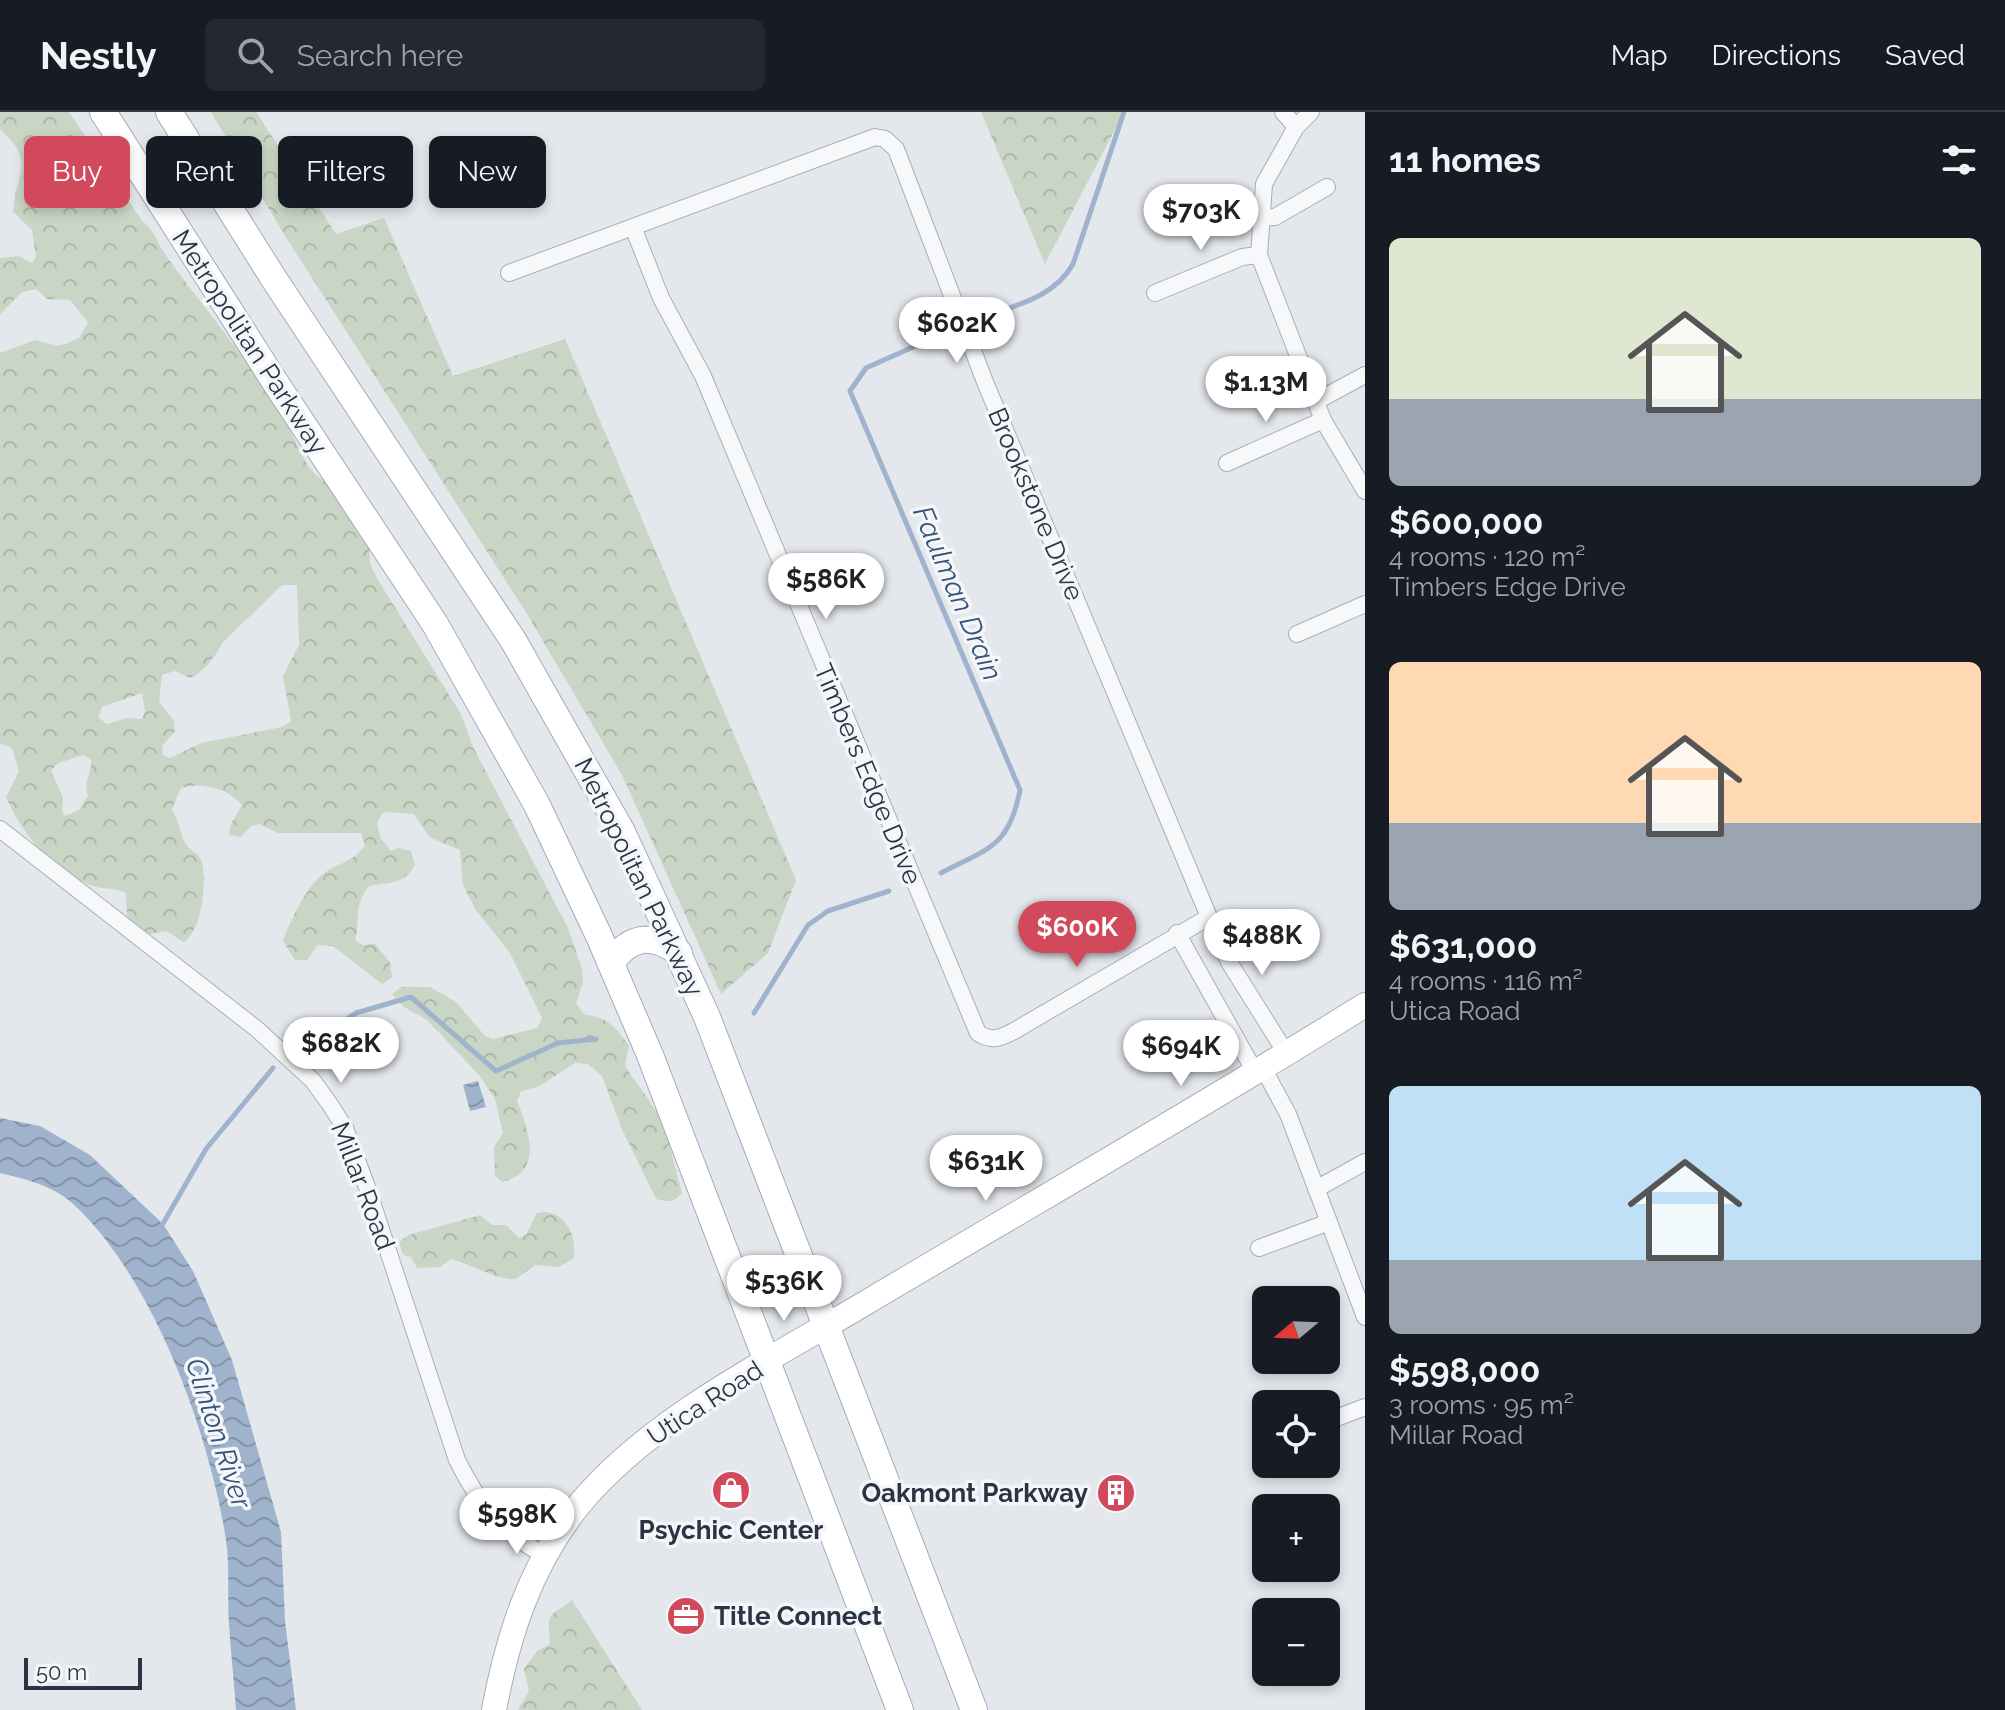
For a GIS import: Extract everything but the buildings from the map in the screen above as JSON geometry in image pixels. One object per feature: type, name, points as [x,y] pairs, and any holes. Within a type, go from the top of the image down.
[{"type":"main road","name":"Metropolitan Parkway","points":[[103,112],[443,637],[537,805],[611,963],[659,1077],[900,1710]]},
{"type":"main road","name":"Metropolitan Parkway","points":[[169,112],[274,279],[513,640],[622,832],[679,953],[974,1710]]},
{"type":"main road","points":[[611,963],[624,946],[644,938],[665,942],[679,953]]},
{"type":"main road","name":"Utica Road","points":[[494,1710],[511,1631],[544,1555],[577,1507],[631,1452],[673,1420],[826,1326],[1365,1005]]},
{"type":"street","points":[[1283,112],[1296,127]]},
{"type":"street","points":[[1311,112],[1296,127],[1264,184],[1259,255],[1323,420],[1365,491]]},
{"type":"street","name":"Brookstone Drive","points":[[509,273],[875,137],[885,139],[896,149],[985,382],[1209,917],[1229,962],[1286,1053]]},
{"type":"street","points":[[1260,218],[1275,217],[1327,187]]},
{"type":"street","name":"Timbers Edge Drive","points":[[633,227],[661,298],[703,376],[978,1033],[987,1039],[1000,1038],[1014,1031],[1209,917]]},
{"type":"street","points":[[1155,293],[1242,257],[1259,255]]},
{"type":"street","points":[[1315,402],[1365,375]]},
{"type":"street","points":[[1227,463],[1323,420]]},
{"type":"street","points":[[1297,634],[1365,604]]},
{"type":"street","name":"Millar Road","points":[[0,829],[258,1030],[304,1073],[329,1103],[355,1152],[457,1460],[473,1493],[498,1526],[544,1555]]},
{"type":"street","points":[[1177,933],[1288,1114],[1365,1317]]},
{"type":"street","points":[[1316,1189],[1365,1162]]},
{"type":"street","points":[[1259,1248],[1329,1222]]},
{"type":"street","points":[[1340,1417],[1365,1407]]},
{"type":"green space","points":[[0,112],[69,112],[85,136],[24,136],[24,208],[130,208],[130,203],[271,397],[307,464],[329,483],[346,514],[369,540],[370,564],[378,580],[461,714],[473,747],[568,928],[582,969],[583,983],[576,1003],[585,1015],[611,1024],[629,1046],[625,1066],[663,1121],[682,1193],[676,1199],[656,1199],[621,1127],[602,1076],[588,1064],[575,1063],[538,1087],[521,1091],[517,1101],[528,1136],[529,1159],[515,1177],[502,1182],[495,1176],[494,1147],[503,1133],[495,1099],[480,1076],[427,1020],[404,1007],[392,994],[401,987],[430,987],[456,1002],[485,1036],[493,1039],[537,1028],[542,1018],[510,953],[475,909],[463,885],[460,850],[429,837],[414,814],[384,812],[377,822],[380,837],[391,851],[399,848],[411,851],[415,865],[401,879],[369,886],[359,906],[355,940],[362,945],[375,944],[390,962],[392,978],[382,984],[333,946],[318,945],[307,960],[295,960],[283,941],[311,887],[323,874],[346,862],[365,845],[361,833],[278,833],[260,824],[251,826],[241,837],[229,835],[231,824],[242,805],[237,799],[205,786],[181,788],[172,809],[186,844],[201,860],[204,882],[199,917],[184,942],[166,931],[139,936],[127,918],[126,893],[90,885],[63,870],[40,849],[21,825],[6,797],[19,771],[12,748],[0,743],[0,353],[35,340],[57,346],[65,344],[79,338],[88,322],[70,300],[47,299],[36,289],[22,292],[0,314],[0,258],[19,256],[32,263],[36,257],[32,230],[13,212],[22,168],[18,151],[0,129]],"holes":[[[282,585],[297,585],[299,645],[283,676],[291,721],[282,727],[201,743],[170,758],[163,755],[162,746],[175,731],[174,721],[159,702],[162,675],[175,671],[190,678],[199,673],[222,643]],[[142,693],[145,711],[142,719],[127,718],[107,724],[98,717],[102,707]],[[83,755],[91,760],[86,785],[88,796],[79,810],[65,816],[62,811],[63,798],[51,770],[59,763]]]},
{"type":"green space","points":[[211,112],[256,112],[278,146],[278,208],[319,208],[336,234],[384,218],[453,376],[565,339],[796,880],[768,953],[721,994],[622,775],[527,614],[262,197],[262,136],[225,136]]},
{"type":"green space","points":[[981,112],[1124,112],[1045,264]]},
{"type":"green space","points":[[537,1213],[560,1217],[569,1228],[574,1242],[574,1258],[559,1267],[535,1265],[516,1279],[493,1275],[451,1259],[440,1267],[417,1268],[411,1257],[403,1255],[399,1242],[409,1235],[480,1215],[492,1225],[506,1225],[519,1238],[526,1235]]},
{"type":"green space","points":[[572,1600],[642,1710],[518,1710],[529,1691],[524,1669],[537,1651],[550,1644],[550,1618]]},
{"type":"water","points":[[478,1081],[486,1107],[470,1111],[463,1085]]},
{"type":"water","name":"Clinton River","points":[[0,1118],[40,1126],[90,1155],[163,1224],[193,1271],[232,1360],[281,1532],[285,1621],[296,1710],[236,1710],[226,1540],[207,1453],[192,1406],[152,1314],[101,1234],[72,1203],[56,1192],[0,1173]]},
{"type":"waterway","name":"Faulman Drain","points":[[995,313],[1049,290],[1073,264],[1124,112]]},
{"type":"waterway","name":"Faulman Drain","points":[[931,339],[866,368],[850,391],[1020,790],[1010,824],[1003,835],[984,851],[941,873]]},
{"type":"waterway","name":"Faulman Drain","points":[[754,1013],[808,925],[828,911],[889,891]]},
{"type":"waterway","name":"Faulman Drain","points":[[307,1045],[356,1013],[411,997],[496,1071],[558,1043],[596,1039]]},
{"type":"waterway","name":"Faulman Drain","points":[[161,1227],[206,1149],[273,1068]]},
{"type":"place","name":"Psychic Center","points":[[731,1490]]},
{"type":"place","name":"Oakmont Parkway","points":[[1116,1493]]},
{"type":"place","name":"Title Connect","points":[[686,1616]]}]
